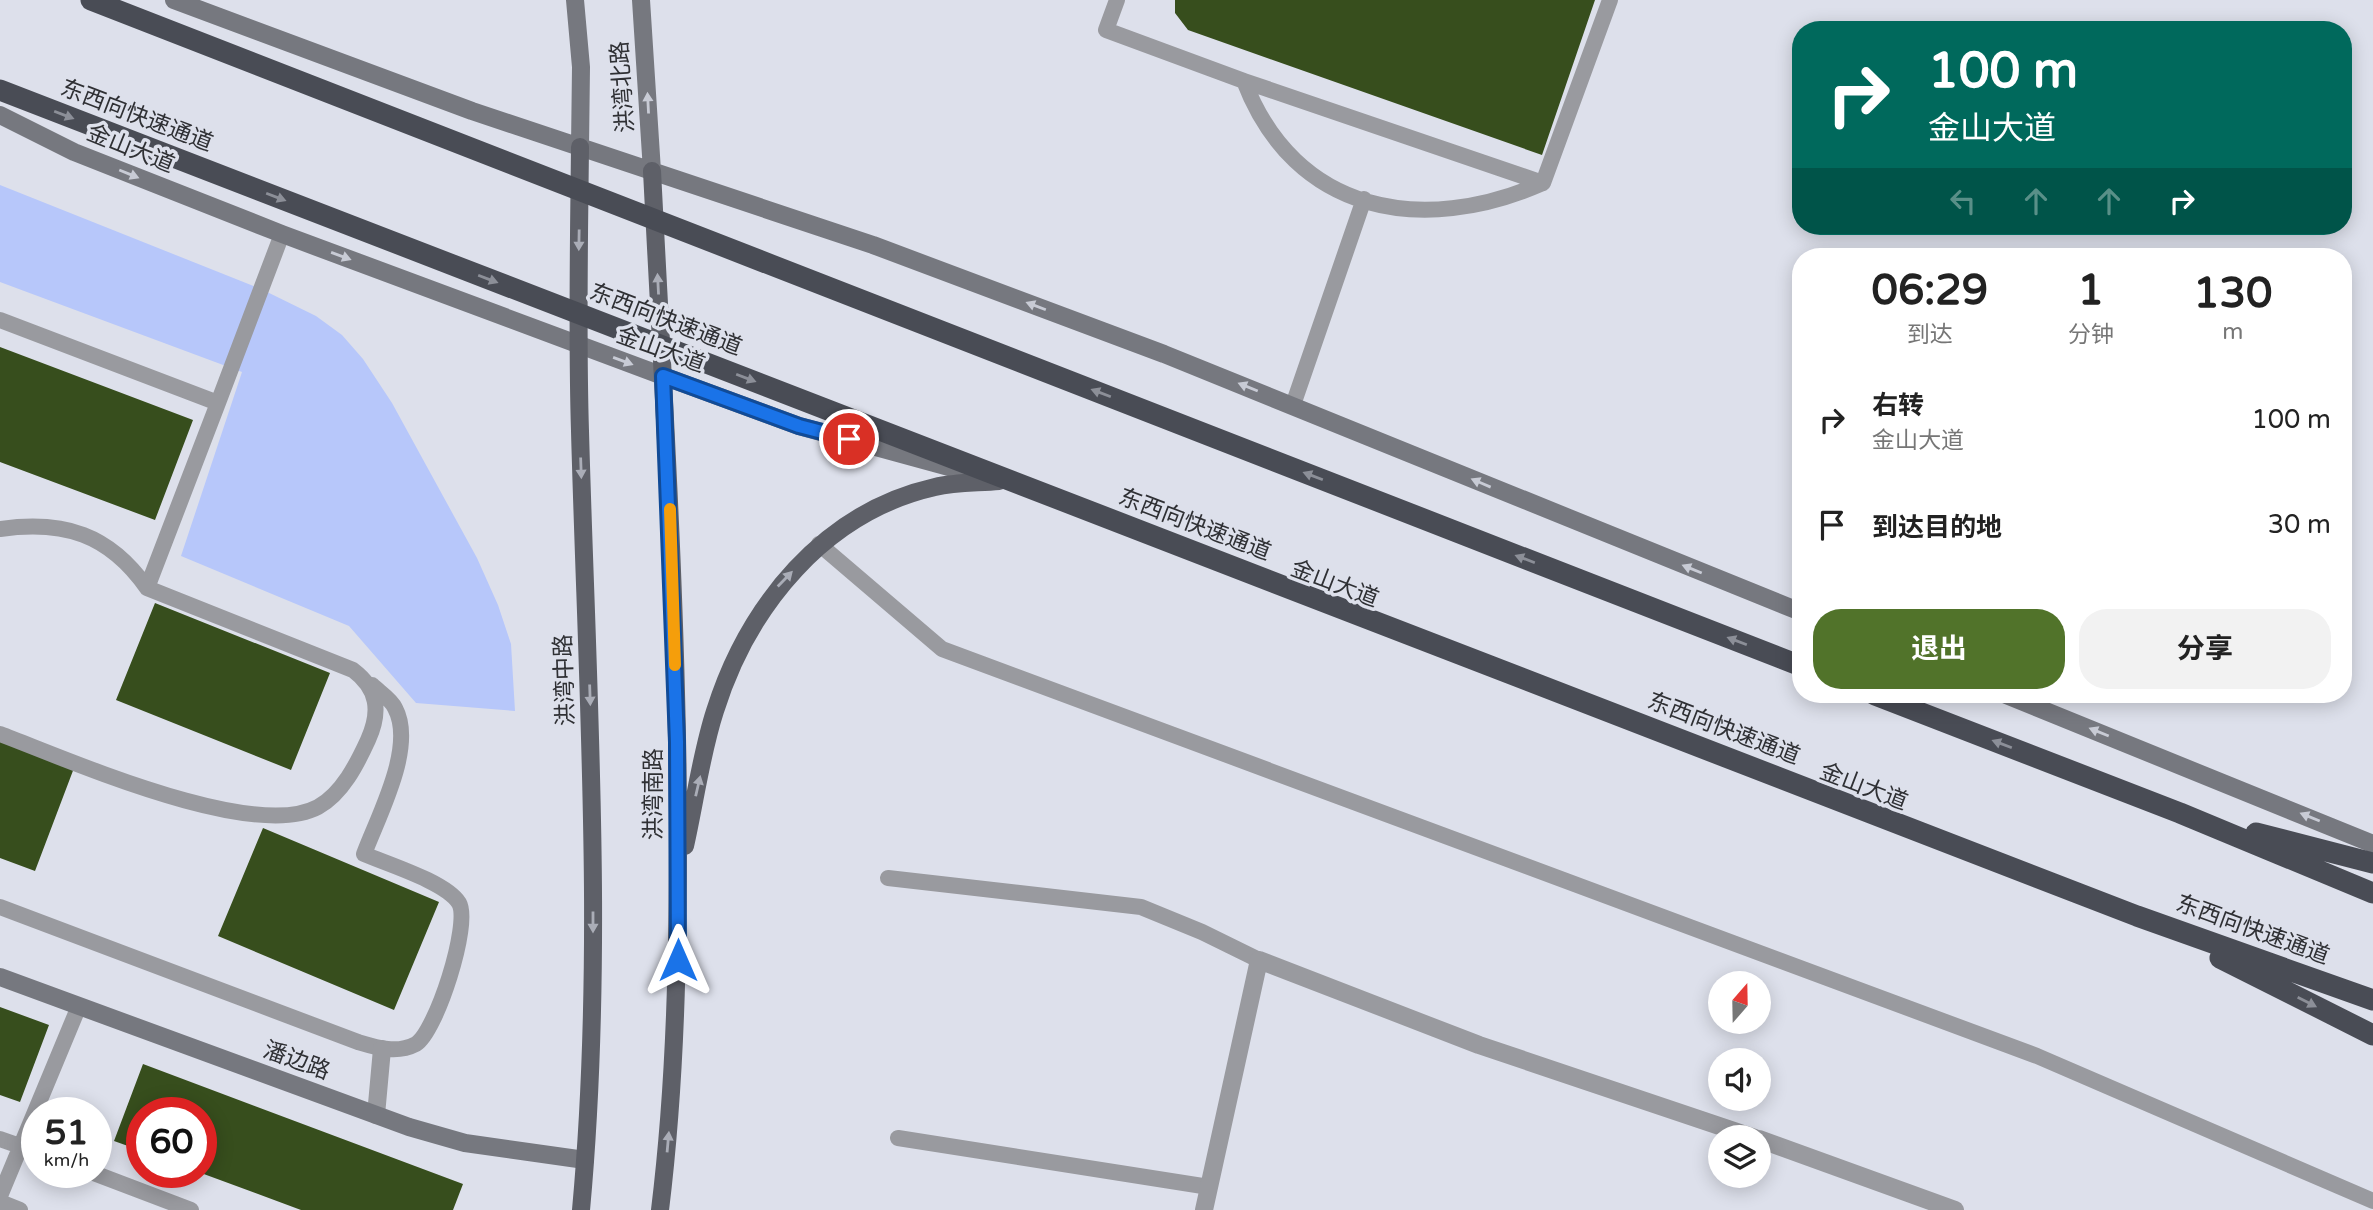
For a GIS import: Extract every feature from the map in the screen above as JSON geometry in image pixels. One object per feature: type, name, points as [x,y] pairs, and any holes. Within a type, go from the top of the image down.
[{"type":"highway","points":[[91,0],[1792,662]]},
{"type":"highway","name":"东西向快速通道","points":[[0,90],[2137,916],[2373,1000]]},
{"type":"highway","points":[[1896,703],[2180,813],[2373,893]]},
{"type":"highway","points":[[2180,813],[2373,863]]},
{"type":"highway","points":[[2137,916],[2373,1035]]},
{"type":"main road","points":[[174,0],[472,111],[873,245],[1293,405],[1792,608]]},
{"type":"main road","name":"洪湾北路","points":[[575,0],[581,67],[580,147]]},
{"type":"main road","name":"洪湾北路","points":[[641,0],[652,171]]},
{"type":"main road","name":"金山大道","points":[[0,115],[74,152],[282,234],[799,426],[999,481],[2373,1007]]},
{"type":"main road","name":"洪湾中路","points":[[580,147],[578,345],[593,873],[591,1077],[581,1210]]},
{"type":"main road","name":"洪湾南路","points":[[652,171],[677,729],[677,1016],[660,1210]]},
{"type":"main road","points":[[678,877],[715,712],[742,644],[777,587],[819,544],[867,512],[924,491],[999,481]]},
{"type":"main road","points":[[2026,703],[2373,844]]},
{"type":"main road","name":"潘边路","points":[[0,977],[376,1115],[465,1143],[585,1160]]},
{"type":"street","points":[[1204,1210],[1259,960],[1479,1045],[1718,1125]]},
{"type":"street","points":[[376,1115],[382,1049]]},
{"type":"street","points":[[1771,1143],[1955,1210]]},
{"type":"lane","points":[[1117,0],[1106,30],[1543,184]]},
{"type":"lane","points":[[1244,80],[1268,130],[1286,153],[1308,173],[1364,199],[1407,211],[1435,212],[1494,202],[1543,184],[1610,0]]},
{"type":"lane","points":[[1293,405],[1364,199]]},
{"type":"lane","points":[[147,587],[282,234]]},
{"type":"lane","points":[[0,320],[218,404]]},
{"type":"lane","points":[[0,529],[46,526],[71,530],[99,540],[121,555],[147,587],[353,670],[367,681],[395,707],[402,732],[398,765],[364,854],[448,891],[460,905],[463,923],[443,994],[419,1042],[402,1050],[382,1049],[0,907]]},
{"type":"lane","points":[[819,544],[942,649],[2037,1056],[2373,1201]]},
{"type":"lane","points":[[0,734],[173,798],[236,811],[293,813],[316,808],[332,797],[358,760],[376,715],[376,697],[367,681]]},
{"type":"lane","points":[[888,878],[1141,907],[1202,932],[1259,960]]},
{"type":"lane","points":[[0,1196],[79,1006]]},
{"type":"lane","points":[[898,1138],[1209,1187]]},
{"type":"lane","points":[[0,1139],[20,1146]]},
{"type":"lane","points":[[112,1180],[191,1210]]},
{"type":"lane","points":[[0,1202],[20,1210]]},
{"type":"shaded area","points":[[0,185],[261,289],[316,316],[342,335],[363,359],[392,403],[477,558],[498,605],[511,644],[515,711],[416,703],[349,626],[181,556],[242,372],[0,282]]},
{"type":"building","points":[[1175,0],[1595,0],[1542,155],[1188,30],[1175,13]]},
{"type":"building","points":[[0,347],[193,420],[155,520],[0,462]]},
{"type":"building","points":[[155,603],[330,673],[291,770],[116,700]]},
{"type":"building","points":[[0,741],[74,768],[35,871],[0,858]]},
{"type":"building","points":[[263,828],[439,902],[394,1010],[218,936]]},
{"type":"building","points":[[0,1007],[49,1025],[20,1102],[0,1095]]},
{"type":"building","points":[[143,1064],[463,1184],[453,1210],[301,1210],[217,1179],[217,1097],[131,1097]]},
{"type":"building","points":[[126,1109],[126,1145],[114,1141]]},
{"type":"slow traffic","points":[[670,509],[675,665]]},
{"type":"route","points":[[678,960],[677,742],[663,376],[799,426],[849,439]]}]
